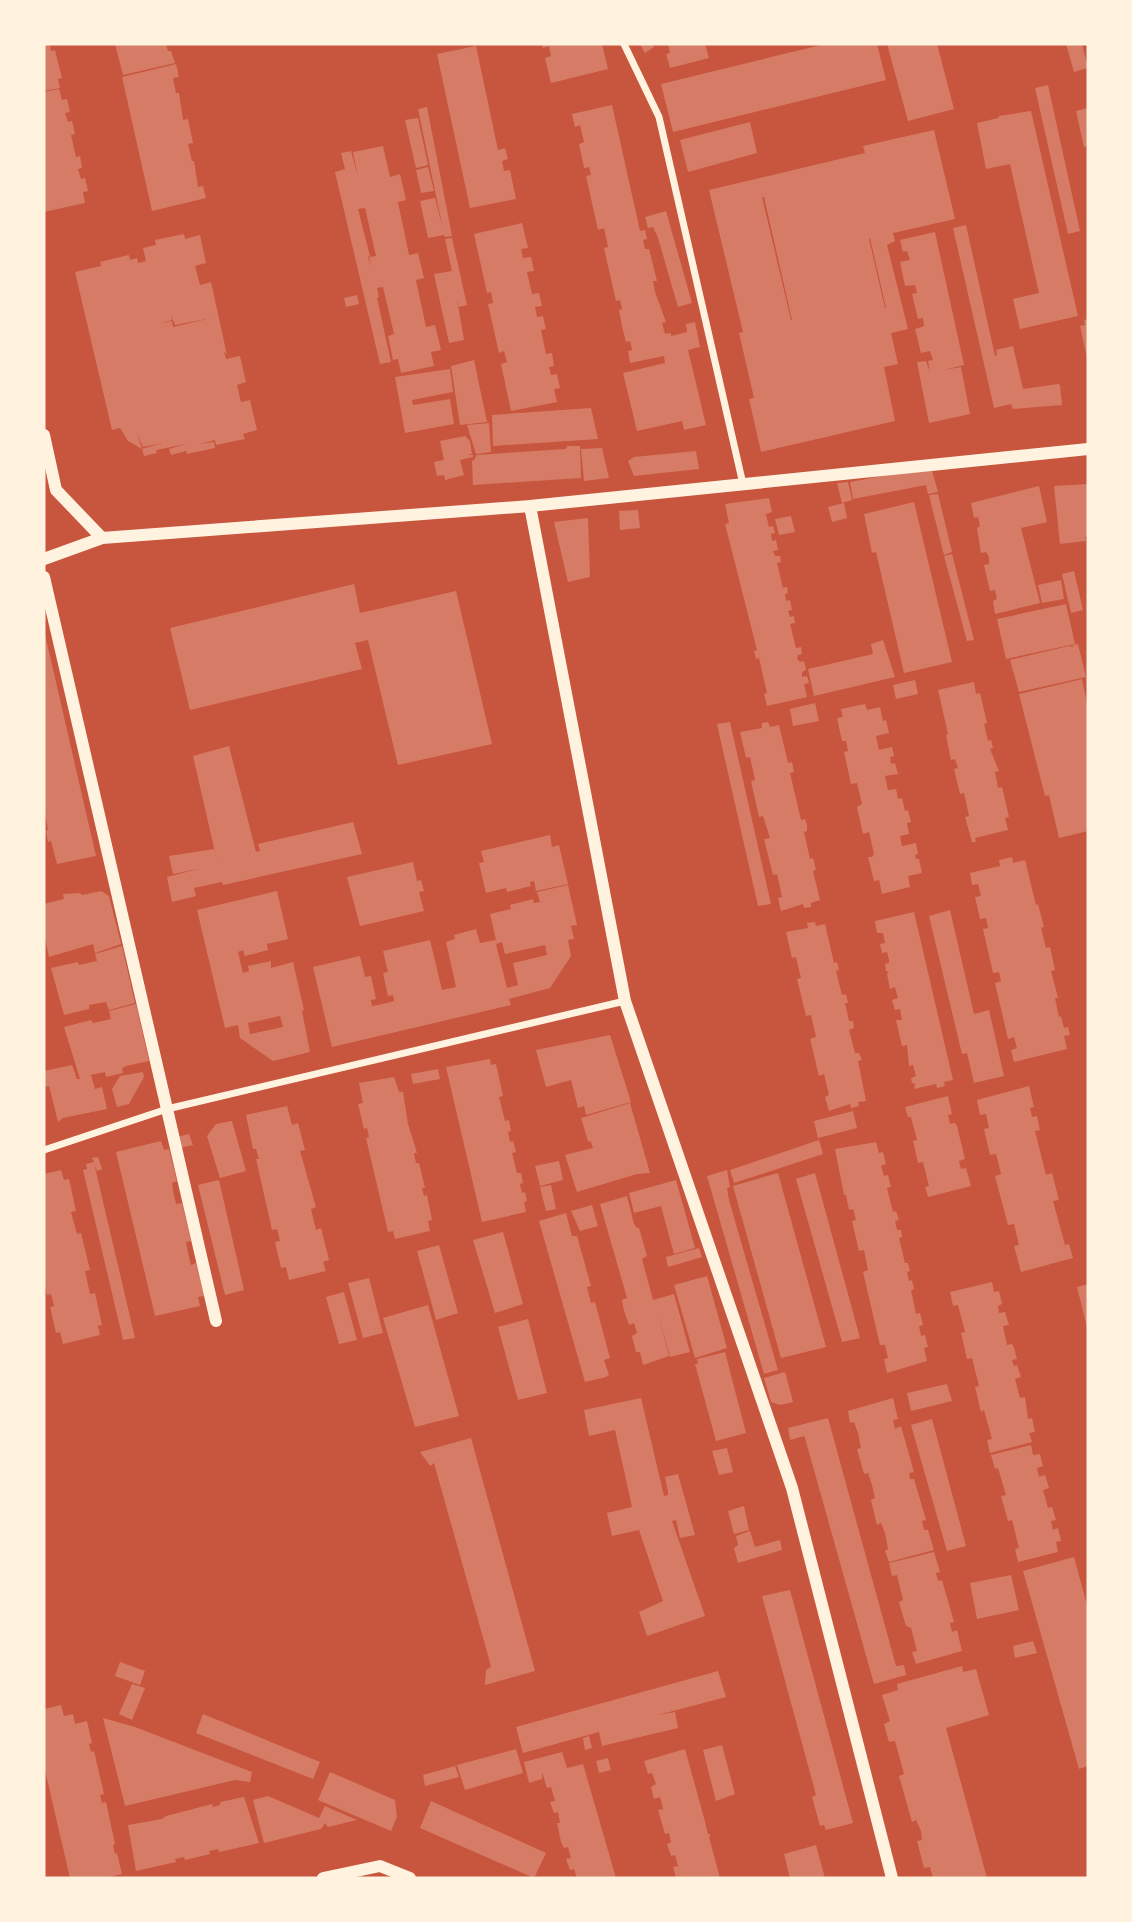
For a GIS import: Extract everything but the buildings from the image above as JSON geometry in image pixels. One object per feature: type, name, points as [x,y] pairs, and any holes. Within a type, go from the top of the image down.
[{"type":"street","points":[[624,44],[659,117],[743,484]]},
{"type":"street","points":[[44,435],[57,490],[102,538]]},
{"type":"street","points":[[44,559],[102,538],[530,506],[1088,449]]},
{"type":"street","points":[[530,506],[625,1001],[792,1488],[892,1878]]},
{"type":"street","points":[[44,577],[216,1321]]},
{"type":"street","points":[[44,1150],[167,1109],[625,1001]]},
{"type":"street","points":[[323,1878],[380,1866],[410,1878]]}]
